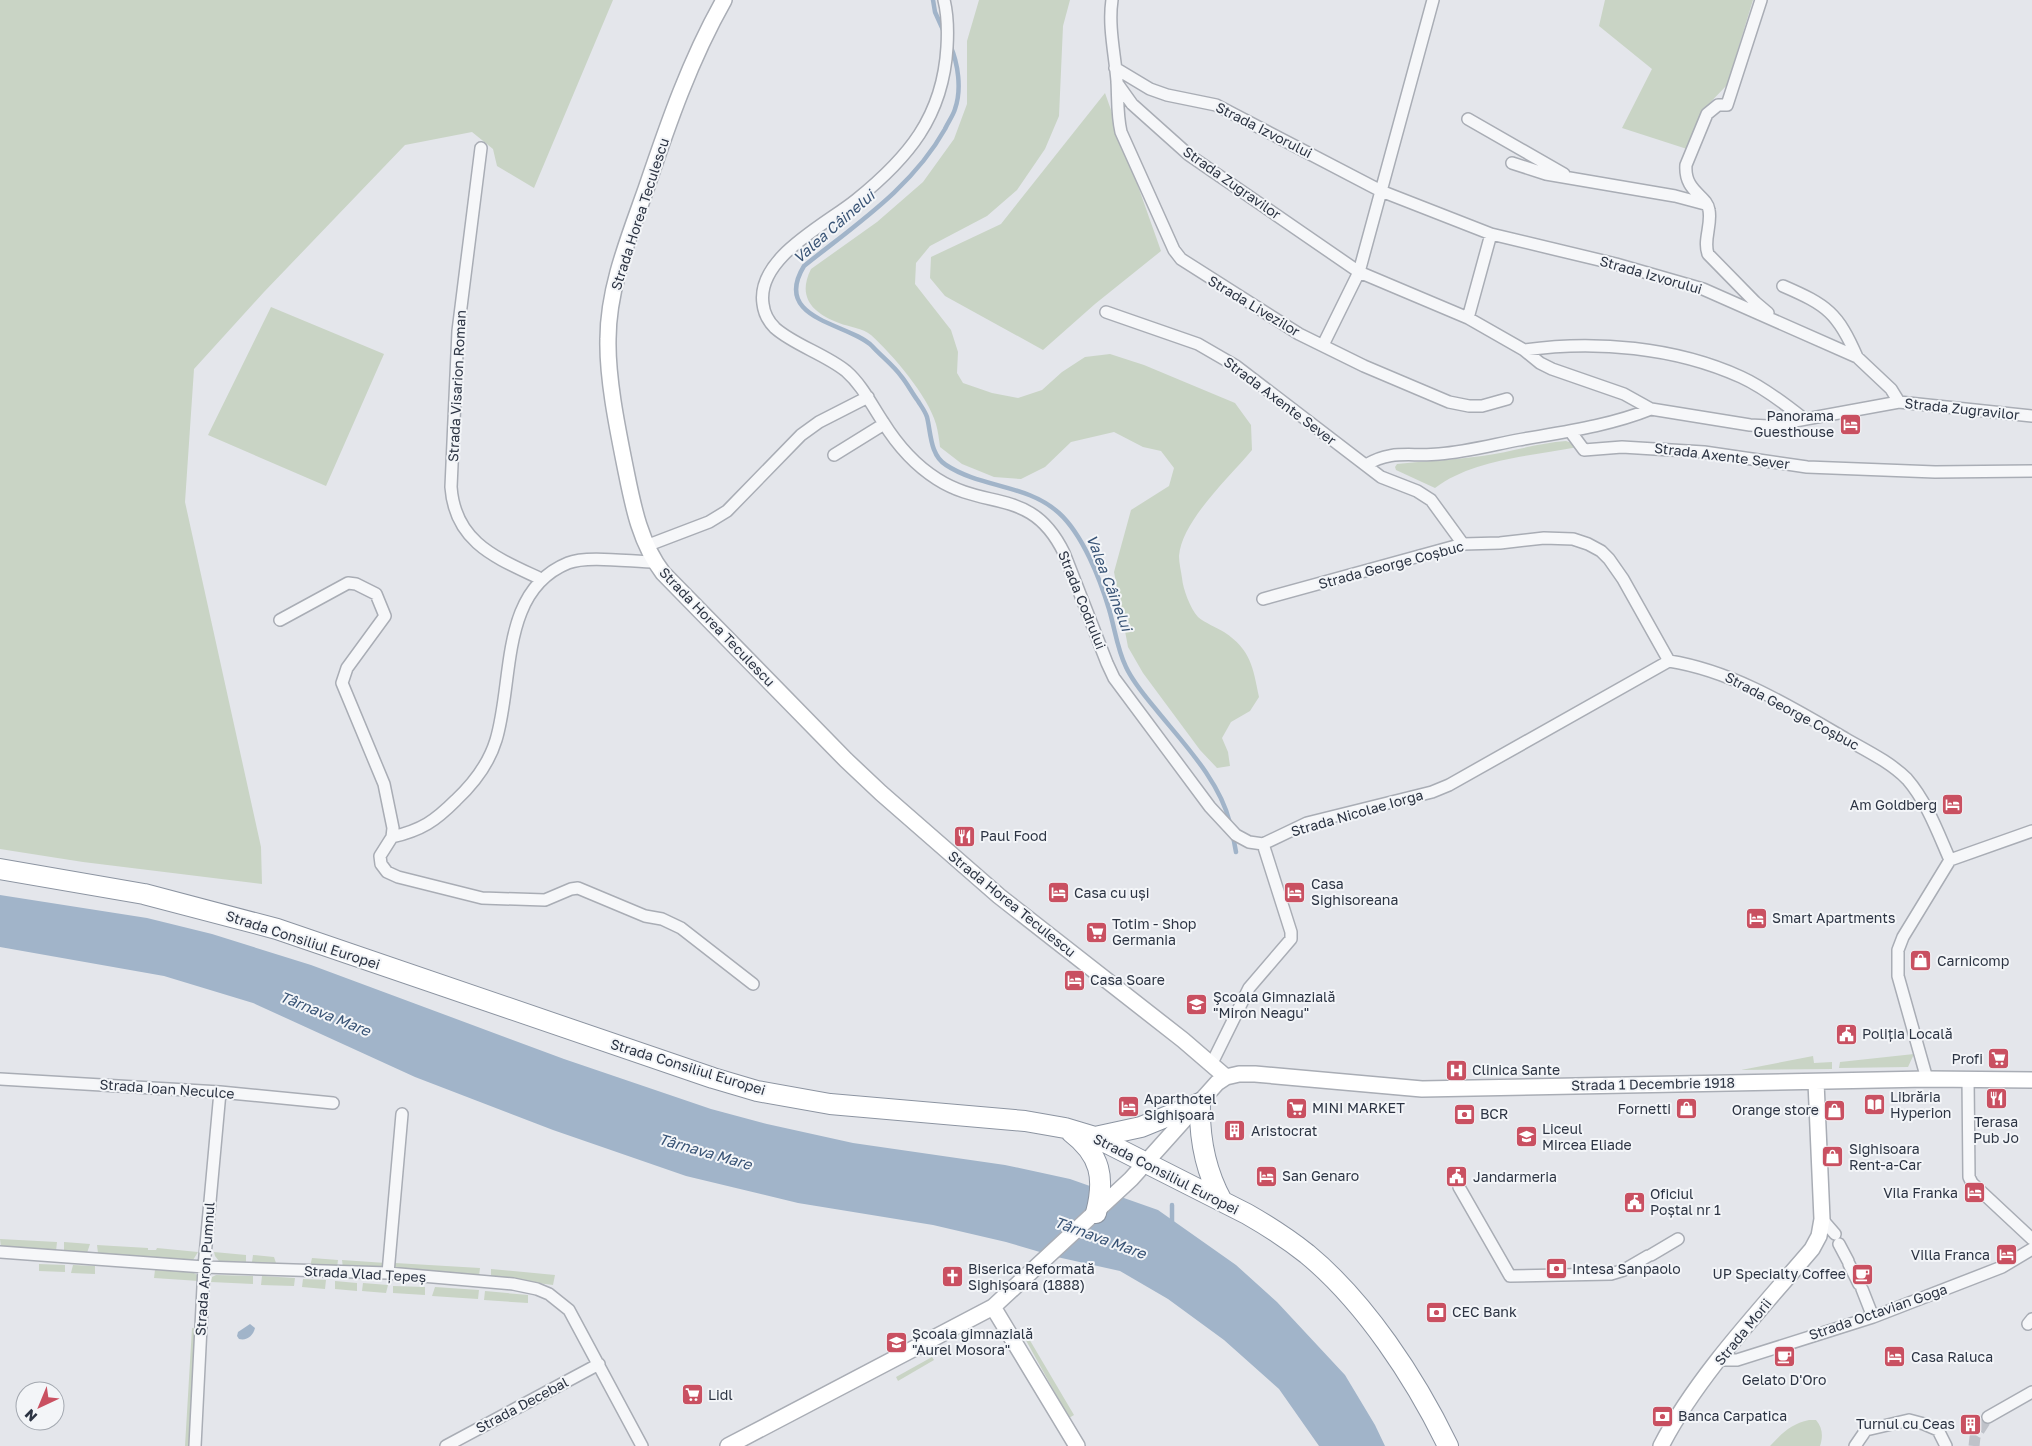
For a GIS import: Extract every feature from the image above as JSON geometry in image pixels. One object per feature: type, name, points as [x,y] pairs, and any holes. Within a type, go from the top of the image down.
[{"type":"highway","name":"Strada Consiliul Europei","points":[[0,869],[144,894],[277,929],[713,1078],[757,1091],[864,1108],[1025,1121],[1065,1128],[1095,1137],[1263,1223],[1288,1240],[1322,1268],[1359,1307],[1390,1349],[1448,1446]]},
{"type":"highway","points":[[1095,1137],[1141,1127],[1200,1104],[1202,1149],[1210,1176],[1222,1201]]},
{"type":"highway","points":[[1065,1128],[1086,1146],[1100,1172],[1100,1194],[1096,1213]]},
{"type":"street","name":"Strada Horea Teculescu","points":[[724,0],[682,87],[620,265],[610,313],[608,338],[609,369],[630,490],[646,546],[655,562],[826,739],[881,793],[999,896],[1212,1063],[1226,1077]]},
{"type":"street","name":"Strada Codrului","points":[[944,0],[948,17],[944,77],[926,126],[907,153],[879,182],[818,227],[779,260],[769,271],[764,284],[763,309],[775,327],[847,372],[858,383],[884,424],[916,463],[935,478],[956,490],[1029,511],[1044,521],[1055,535],[1064,553],[1114,678],[1210,806],[1236,835],[1249,842],[1262,844]]},
{"type":"street","name":"Strada Livezilor","points":[[1112,0],[1111,21],[1117,83],[1118,120],[1121,132],[1174,250],[1180,259],[1299,334],[1364,366],[1449,402],[1469,406],[1482,406],[1506,399]]},
{"type":"street","points":[[1323,345],[1359,272],[1433,0]]},
{"type":"street","points":[[1761,0],[1727,105],[1718,105],[1707,114],[1686,166],[1685,174],[1689,184],[1710,210],[1706,248],[1708,254],[1755,302],[1779,322]]},
{"type":"street","name":"Strada Izvorului","points":[[1115,68],[1159,92],[1216,105],[1381,191],[1491,234],[1616,264],[1703,289],[1857,357],[1891,389],[1899,402]]},
{"type":"street","name":"Strada Zugravilor","points":[[1117,83],[1132,104],[1190,155],[1359,272],[1468,318],[1524,350],[1540,363],[1552,369],[1624,394],[1651,409],[1750,425],[1780,424],[1804,418],[1899,402],[2032,416]]},
{"type":"street","points":[[1468,118],[1568,177]]},
{"type":"street","name":"Strada Visarion Roman","points":[[481,148],[458,331],[452,500],[461,525],[476,542],[500,559],[541,579]]},
{"type":"street","points":[[1512,163],[1546,174],[1675,196],[1707,204]]},
{"type":"street","points":[[1468,318],[1491,234]]},
{"type":"street","points":[[1783,286],[1813,299],[1826,308],[1847,334],[1857,357]]},
{"type":"street","name":"Strada Axente Sever","points":[[1106,312],[1198,344],[1218,354],[1381,477],[1417,491],[1431,500],[1462,544]]},
{"type":"street","points":[[1524,350],[1572,344],[1666,352],[1740,377],[1783,402],[1804,418]]},
{"type":"street","points":[[646,546],[709,522],[727,511],[801,434],[819,422],[868,397]]},
{"type":"street","name":"Strada Zugravilor","points":[[1570,431],[1628,417],[1651,409]]},
{"type":"street","points":[[834,455],[884,424]]},
{"type":"street","points":[[1366,465],[1376,458],[1392,454],[1439,454],[1570,431]]},
{"type":"street","name":"Strada Axente Sever","points":[[1570,431],[1584,450],[1622,447],[1694,451],[1817,467],[1935,472],[2032,471]]},
{"type":"street","name":"Strada George Coșbuc","points":[[1263,599],[1462,544],[1500,544],[1544,538],[1573,539],[1588,544],[1601,551],[1623,579],[1669,661],[1699,667],[1731,677],[1886,762],[1905,778],[1919,795],[1950,860]]},
{"type":"street","points":[[392,837],[414,831],[437,819],[473,782],[489,756],[496,741],[500,724],[513,640],[526,601],[541,579],[558,568],[578,560],[655,562]]},
{"type":"street","points":[[280,620],[348,583],[356,584],[376,594],[384,616],[347,668],[342,683],[384,784],[393,828],[392,837],[380,856],[381,864],[387,872],[398,877],[482,898],[544,900],[578,888],[645,916],[662,918],[681,928],[753,984]]},
{"type":"street","name":"Strada Nicolae Iorga","points":[[1262,844],[1307,823],[1432,792],[1449,785],[1669,661]]},
{"type":"street","points":[[1927,1079],[1898,976],[1898,950],[1903,937],[1950,860],[2032,832]]},
{"type":"street","points":[[1212,1063],[1249,988],[1291,939],[1291,932],[1262,844]]},
{"type":"street","name":"Strada 1 Decembrie 1918","points":[[1226,1077],[1239,1074],[1255,1074],[1375,1086],[1430,1089],[1968,1078],[2032,1080]]},
{"type":"street","points":[[728,1446],[993,1307],[1096,1213],[1146,1163],[1218,1083],[1226,1077]]},
{"type":"street","points":[[1968,1078],[1969,1177],[1972,1183],[2032,1239]]},
{"type":"street","name":"Strada Ioan Neculce","points":[[0,1079],[220,1092],[333,1103]]},
{"type":"street","points":[[1816,1082],[1822,1219],[1837,1239],[1861,1287],[1873,1317]]},
{"type":"street","name":"Strada Aron Pumnul","points":[[195,1446],[204,1267],[220,1092]]},
{"type":"street","points":[[388,1273],[402,1114]]},
{"type":"street","points":[[1459,1187],[1510,1276],[1611,1274],[1624,1270],[1678,1239]]},
{"type":"street","name":"Strada Morii","points":[[1661,1446],[1718,1360],[1812,1249],[1819,1236],[1822,1219]]},
{"type":"street","name":"Strada Octavian Goga","points":[[1718,1360],[1738,1360],[1873,1317],[2002,1267],[2032,1249]]},
{"type":"street","name":"Strada Vlad Țepeș","points":[[0,1252],[204,1267],[388,1273],[513,1284],[537,1289],[549,1294],[569,1310],[642,1446]]},
{"type":"street","points":[[993,1307],[1077,1446]]},
{"type":"street","name":"Strada Decebal","points":[[446,1446],[599,1364]]},
{"type":"street","points":[[1988,1417],[2032,1392]]},
{"type":"street","points":[[1855,1446],[1866,1430],[1909,1420],[1938,1430],[1946,1446]]},
{"type":"green space","points":[[0,0],[613,0],[534,188],[497,166],[493,149],[472,132],[405,145],[264,292],[194,369],[185,502],[261,847],[262,884],[83,862],[0,849]]},
{"type":"green space","points":[[979,0],[1070,0],[1063,26],[1059,116],[1045,149],[1017,190],[987,216],[930,246],[916,263],[915,284],[951,330],[958,352],[957,373],[963,383],[992,393],[1018,398],[1042,390],[1062,372],[1085,357],[1110,354],[1144,365],[1235,403],[1251,425],[1252,450],[1198,514],[1182,542],[1179,556],[1184,587],[1195,613],[1204,621],[1224,632],[1240,646],[1249,660],[1255,677],[1259,697],[1250,711],[1231,722],[1222,738],[1228,752],[1230,766],[1217,768],[1200,750],[1143,673],[1128,647],[1114,572],[1131,510],[1169,486],[1174,468],[1161,451],[1143,447],[1114,432],[1071,442],[1045,467],[1021,479],[994,477],[962,464],[940,447],[936,424],[926,401],[909,377],[880,343],[860,329],[839,323],[821,314],[810,303],[807,296],[807,279],[811,269],[877,222],[923,182],[954,139],[967,104],[967,41]]},
{"type":"green space","points":[[1605,0],[1753,0],[1727,85],[1702,111],[1687,149],[1622,128],[1652,69],[1599,26]]},
{"type":"green space","points":[[1105,93],[1161,251],[1095,304],[1043,350],[945,296],[930,278],[931,257],[1001,224]]},
{"type":"green space","points":[[271,307],[384,354],[326,486],[208,435]]},
{"type":"green space","points":[[1566,441],[1578,447],[1523,456],[1485,465],[1450,478],[1435,488],[1396,470],[1395,467],[1397,464],[1461,459]]},
{"type":"green space","points":[[1914,1054],[1908,1067],[1839,1068],[1840,1062]]},
{"type":"green space","points":[[1813,1056],[1814,1063],[1832,1062],[1832,1069],[1741,1070]]},
{"type":"green space","points":[[0,1239],[57,1242],[56,1251],[1,1247]]},
{"type":"green space","points":[[64,1242],[90,1244],[87,1253],[64,1252]]},
{"type":"green space","points":[[97,1245],[198,1252],[193,1260],[98,1253]]},
{"type":"green space","points":[[214,1252],[246,1255],[246,1262],[219,1261]]},
{"type":"green space","points":[[253,1255],[274,1257],[276,1263],[252,1262]]},
{"type":"green space","points":[[312,1258],[338,1260],[337,1268],[310,1267]]},
{"type":"green space","points":[[342,1260],[386,1263],[384,1270],[343,1268]]},
{"type":"green space","points":[[395,1263],[480,1268],[479,1276],[394,1269]]},
{"type":"green space","points":[[39,1264],[65,1265],[65,1272],[39,1271]]},
{"type":"green space","points":[[73,1265],[95,1266],[95,1274],[71,1273]]},
{"type":"green space","points":[[491,1269],[555,1275],[553,1285],[491,1277]]},
{"type":"green space","points":[[155,1270],[192,1272],[199,1276],[199,1281],[154,1278]]},
{"type":"green space","points":[[216,1275],[253,1276],[253,1284],[211,1282],[212,1277]]},
{"type":"green space","points":[[262,1276],[295,1278],[294,1286],[261,1285]]},
{"type":"green space","points":[[303,1279],[326,1280],[325,1289],[302,1287]]},
{"type":"green space","points":[[335,1281],[357,1283],[357,1291],[335,1289]]},
{"type":"green space","points":[[363,1283],[388,1285],[386,1293],[362,1291]]},
{"type":"green space","points":[[393,1286],[425,1287],[425,1295],[393,1293]]},
{"type":"green space","points":[[435,1287],[479,1290],[478,1299],[432,1296]]},
{"type":"green space","points":[[485,1291],[528,1295],[528,1303],[484,1300]]},
{"type":"green space","points":[[192,1328],[197,1329],[189,1446],[185,1446]]},
{"type":"green space","points":[[1025,1332],[1074,1415],[1069,1418],[1023,1335]]},
{"type":"green space","points":[[932,1357],[934,1360],[898,1381],[896,1377]]},
{"type":"green space","points":[[1809,1420],[1816,1420],[1820,1426],[1822,1436],[1820,1446],[1770,1446],[1787,1430]]},
{"type":"water","name":"Târnava Mare","points":[[0,895],[147,918],[212,934],[311,965],[564,1059],[711,1109],[767,1124],[853,1143],[1005,1165],[1070,1179],[1158,1210],[1236,1265],[1277,1302],[1345,1375],[1375,1425],[1385,1446],[1319,1446],[1279,1389],[1224,1340],[1168,1299],[1120,1271],[933,1225],[798,1203],[686,1176],[553,1130],[415,1077],[253,1003],[164,976],[0,947]]},
{"type":"water","points":[[250,1324],[255,1328],[253,1333],[247,1339],[239,1339],[237,1336],[238,1332]]},
{"type":"waterway","name":"Valea Câinelui","points":[[933,0],[935,12],[944,32]]},
{"type":"waterway","name":"Valea Câinelui","points":[[950,45],[957,68],[959,85],[954,112],[945,129],[932,150],[899,187],[862,220],[804,266],[797,284],[797,298],[805,309],[817,318],[861,338],[872,346],[898,372],[927,417],[934,450],[941,461],[974,478],[1033,496],[1059,513],[1068,522],[1083,545],[1096,571],[1109,609],[1120,653],[1129,673],[1209,776],[1225,807],[1230,823]]},
{"type":"waterway","name":"Valea Câinelui","points":[[1233,836],[1236,852]]},
{"type":"waterway","name":"Valea Câinelui","points":[[1172,1205],[1172,1224]]},
{"type":"tunnel","points":[[1974,1446],[1975,1437],[1988,1417]]},
{"type":"place","name":"Panorama Guesthouse","points":[[1850,424]]},
{"type":"place","name":"Am Goldberg","points":[[1953,805]]},
{"type":"place","name":"Paul Food","points":[[964,836]]},
{"type":"place","name":"Casa Sighisoreana","points":[[1295,892]]},
{"type":"place","name":"Casa cu uși","points":[[1058,893]]},
{"type":"place","name":"Smart Apartments","points":[[1756,918]]},
{"type":"place","name":"Totim - Shop Germania","points":[[1096,932]]},
{"type":"place","name":"Carnicomp","points":[[1921,961]]},
{"type":"place","name":"Casa Soare","points":[[1074,980]]},
{"type":"place","name":"Şcoala Gimnazială \"Miron Neagu\"","points":[[1197,1005]]},
{"type":"place","name":"Poliția Locală","points":[[1846,1034]]},
{"type":"place","name":"Profi","points":[[1999,1059]]},
{"type":"place","name":"Clinica Sante","points":[[1456,1070]]},
{"type":"place","name":"Terasa Pub Jo","points":[[1996,1099]]},
{"type":"place","name":"Librăria Hyperion","points":[[1874,1105]]},
{"type":"place","name":"Aparthotel Sighișoara","points":[[1128,1107]]},
{"type":"place","name":"MINI MARKET","points":[[1296,1108]]},
{"type":"place","name":"Fornetti","points":[[1687,1109]]},
{"type":"place","name":"Orange store","points":[[1835,1110]]},
{"type":"place","name":"BCR","points":[[1464,1114]]},
{"type":"place","name":"Aristocrat","points":[[1235,1131]]},
{"type":"place","name":"Liceul Mircea Eliade","points":[[1526,1137]]},
{"type":"place","name":"Sighisoara Rent-a-Car","points":[[1833,1157]]},
{"type":"place","name":"San Genaro","points":[[1266,1176]]},
{"type":"place","name":"Jandarmeria","points":[[1457,1177]]},
{"type":"place","name":"Vila Franka","points":[[1974,1193]]},
{"type":"place","name":"Oficiul Poștal nr 1","points":[[1634,1202]]},
{"type":"place","name":"Villa Franca","points":[[2006,1255]]},
{"type":"place","name":"Intesa Sanpaolo","points":[[1556,1269]]},
{"type":"place","name":"UP Specialty Coffee","points":[[1862,1274]]},
{"type":"place","name":"Biserica Reformată Sighișoara (1888)","points":[[952,1277]]},
{"type":"place","name":"CEC Bank","points":[[1436,1312]]},
{"type":"place","name":"Școala gimnazială \"Aurel Mosora\"","points":[[896,1342]]},
{"type":"place","name":"Gelato D'Oro","points":[[1784,1357]]},
{"type":"place","name":"Casa Raluca","points":[[1895,1357]]},
{"type":"place","name":"Lidl","points":[[692,1395]]},
{"type":"place","name":"Banca Carpatica","points":[[1662,1416]]},
{"type":"place","name":"Turnul cu Ceas","points":[[1971,1424]]}]
